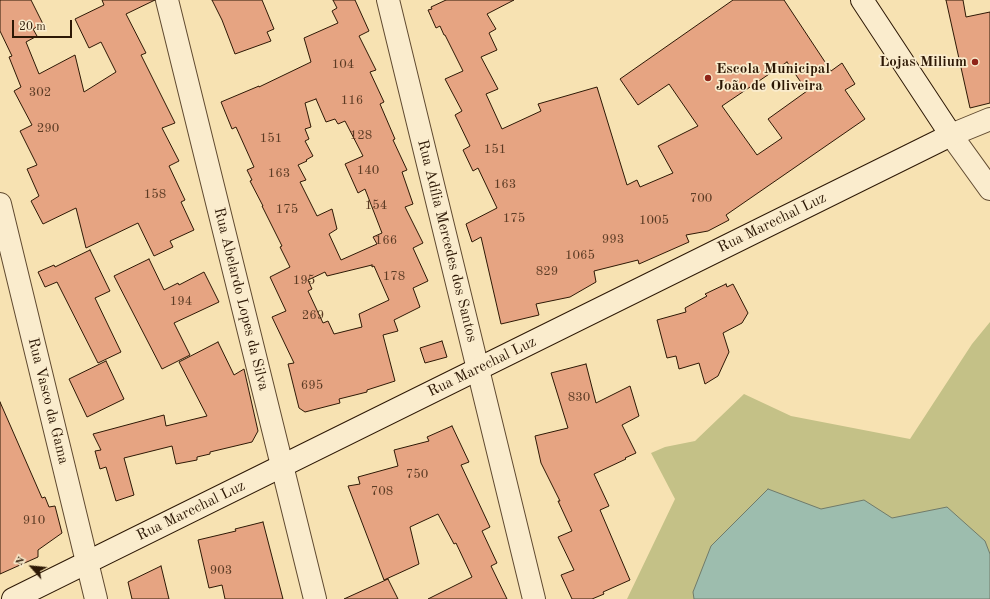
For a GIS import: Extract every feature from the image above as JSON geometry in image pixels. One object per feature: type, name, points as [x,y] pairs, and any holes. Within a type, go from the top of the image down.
[{"type":"street","name":"Rua Abelardo Lopes da Silva","points":[[167,0],[315,599]]},
{"type":"street","name":"Rua Adília Mercedes dos Santos","points":[[388,0],[534,599]]},
{"type":"street","points":[[862,0],[951,135],[990,189]]},
{"type":"street","name":"Rua Marechal Luz","points":[[13,599],[951,135],[990,119]]},
{"type":"street","name":"Rua Vasco da Gama","points":[[0,204],[96,599]]},
{"type":"shaded area","points":[[990,322],[990,599],[627,599],[675,499],[651,453],[665,447],[695,441],[744,394],[791,416],[910,439],[972,344]]},
{"type":"shaded area","points":[[768,489],[821,509],[864,500],[892,518],[947,507],[985,541],[990,554],[990,599],[694,599],[693,592],[711,546]]},
{"type":"building","points":[[0,0],[31,0],[43,24],[33,29],[37,36],[26,42],[39,74],[75,55],[84,92],[116,72],[101,42],[89,48],[75,19],[104,5],[102,0],[155,0],[126,14],[146,53],[141,55],[175,123],[162,128],[179,161],[169,166],[185,200],[181,202],[194,230],[170,241],[173,247],[154,256],[138,223],[86,248],[76,208],[43,224],[31,201],[39,196],[27,169],[37,165],[20,131],[32,125],[14,91],[21,87],[9,57],[12,56],[0,31]]},
{"type":"building","points":[[212,0],[262,0],[274,29],[267,32],[271,41],[235,54],[222,20]]},
{"type":"building","points":[[333,0],[355,0],[369,31],[359,36],[376,70],[370,72],[384,102],[380,104],[395,139],[393,140],[407,170],[402,172],[413,204],[405,207],[423,243],[413,248],[428,281],[413,288],[420,307],[394,320],[398,331],[383,335],[395,381],[367,390],[367,392],[339,399],[340,403],[305,412],[299,408],[288,364],[294,363],[272,317],[286,311],[270,277],[290,267],[280,247],[282,246],[250,181],[252,180],[247,170],[254,167],[236,127],[232,129],[221,102],[259,87],[311,62],[304,38],[338,23],[332,11],[337,8]],"holes":[[[316,99],[326,122],[335,119],[338,124],[345,121],[363,156],[345,164],[358,193],[365,189],[382,233],[373,237],[377,244],[341,260],[329,234],[337,229],[332,209],[317,216],[300,182],[306,180],[298,165],[307,161],[306,160],[313,156],[305,141],[309,139],[305,129],[311,127],[305,103]],[[372,265],[372,267],[374,266],[389,300],[359,314],[362,327],[334,334],[328,321],[323,323],[308,291],[312,289],[308,280],[325,272],[327,276]]]},
{"type":"building","points":[[446,0],[514,0],[487,14],[496,29],[489,33],[497,50],[481,57],[498,89],[486,94],[502,129],[541,111],[538,104],[597,87],[627,185],[637,180],[640,187],[673,173],[658,146],[698,126],[669,84],[638,105],[620,79],[733,0],[784,0],[831,71],[842,63],[855,84],[845,90],[865,119],[726,215],[729,220],[708,231],[686,235],[689,242],[639,264],[638,260],[594,271],[596,282],[570,297],[536,304],[539,315],[501,324],[481,237],[472,242],[466,224],[497,208],[478,168],[473,171],[463,150],[470,146],[455,115],[462,111],[445,79],[463,71],[440,26],[436,28],[428,10],[432,9],[431,7]],"holes":[[[787,62],[807,91],[768,119],[782,138],[757,155],[722,106]]]},
{"type":"building","name":"Lojas Milium","points":[[946,0],[963,0],[966,17],[990,12],[990,103],[970,108]]},
{"type":"building","points":[[90,250],[110,291],[95,298],[121,352],[98,363],[57,282],[45,287],[38,272],[54,265],[55,267]]},
{"type":"building","points":[[149,259],[164,290],[178,283],[179,285],[204,272],[219,302],[174,323],[190,355],[162,369],[114,276]]},
{"type":"building","points":[[726,284],[727,287],[733,284],[748,313],[742,323],[723,333],[729,352],[718,376],[705,384],[699,363],[679,369],[676,356],[667,358],[657,320],[686,312],[685,308],[707,296],[705,294]]},
{"type":"building","points":[[442,341],[447,357],[425,363],[420,348]]},
{"type":"building","points":[[218,342],[234,375],[244,369],[258,431],[252,442],[210,452],[210,454],[197,457],[197,460],[176,464],[172,446],[124,458],[134,495],[116,501],[106,467],[100,469],[95,451],[101,450],[93,434],[164,415],[166,426],[207,416],[179,362]]},
{"type":"building","points":[[106,361],[124,399],[87,417],[69,379]]},
{"type":"building","points":[[586,364],[596,403],[630,386],[639,416],[622,425],[636,453],[594,474],[609,506],[600,510],[630,580],[603,592],[604,594],[592,599],[572,599],[561,575],[574,570],[558,537],[572,531],[558,501],[560,501],[541,463],[535,436],[568,428],[551,373]]},
{"type":"building","points":[[0,402],[42,498],[45,497],[49,507],[55,506],[62,533],[38,550],[38,557],[0,574]]},
{"type":"building","points":[[452,426],[469,462],[461,465],[490,527],[482,531],[497,563],[491,566],[507,599],[428,599],[472,577],[456,543],[454,544],[438,514],[410,527],[419,564],[384,580],[348,486],[360,484],[358,477],[398,466],[394,450],[429,441],[427,437]]},
{"type":"building","points":[[263,522],[283,599],[225,599],[222,585],[209,588],[198,540],[236,531],[235,529]]},
{"type":"building","points":[[161,566],[169,599],[132,599],[128,582]]},
{"type":"building","points":[[388,579],[398,599],[344,599]]},
{"type":"place","name":"Lojas Milium","points":[[975,62]]},
{"type":"place","name":"Escola Municipal João de Oliveira","points":[[708,78]]}]
